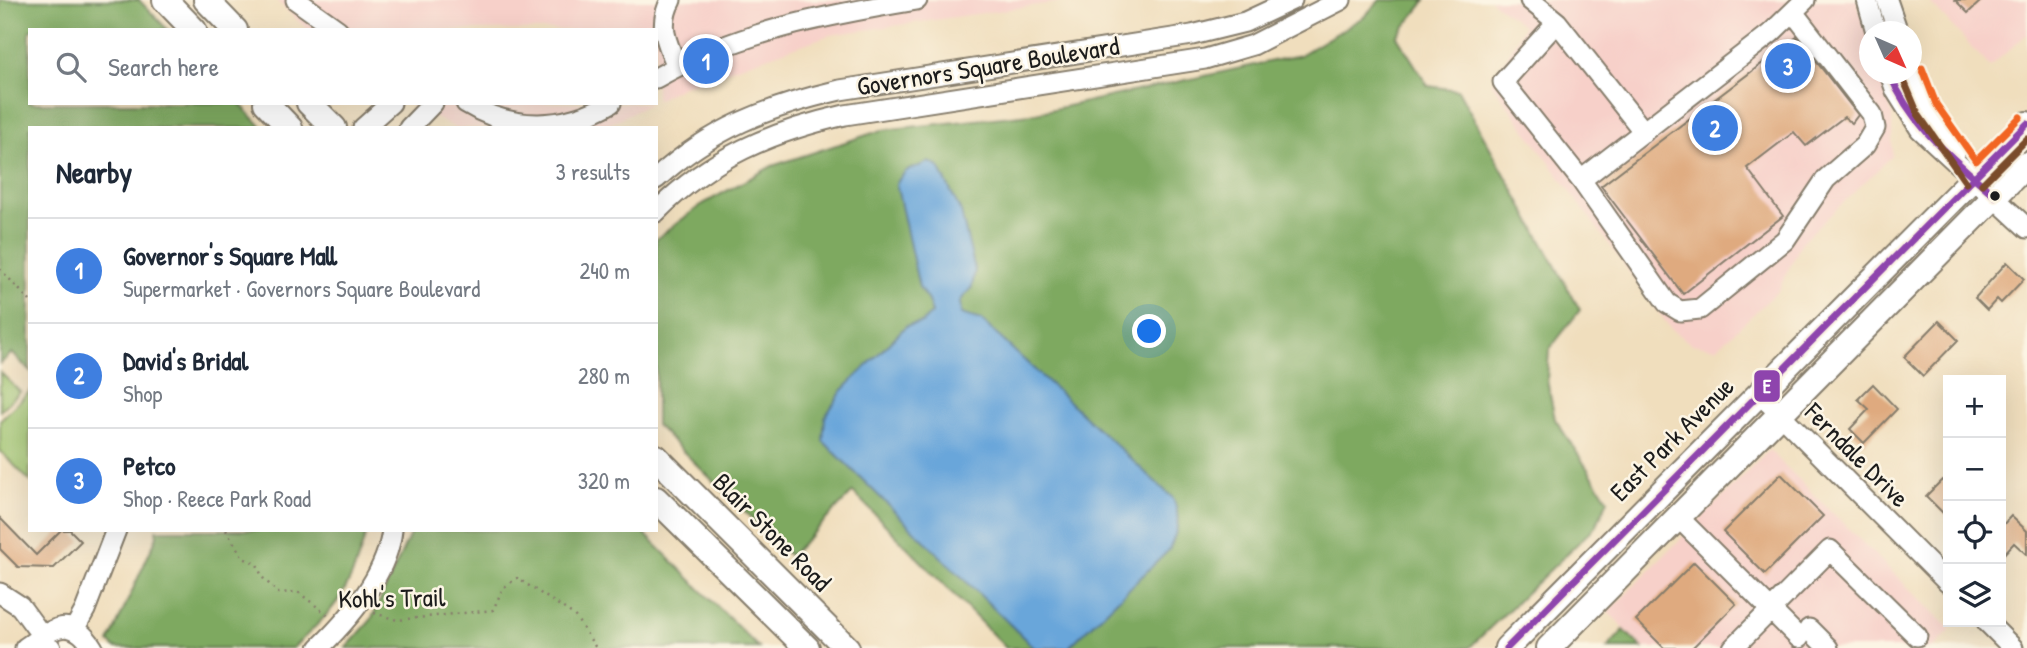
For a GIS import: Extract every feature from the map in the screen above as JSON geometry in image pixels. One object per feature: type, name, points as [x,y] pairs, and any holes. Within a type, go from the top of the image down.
[{"type":"main road","points":[[165,0],[192,28]]},
{"type":"main road","points":[[206,0],[233,28]]},
{"type":"main road","points":[[268,105],[288,126]]},
{"type":"main road","points":[[311,105],[332,126]]},
{"type":"main road","name":"East Park Avenue","points":[[1507,648],[2027,124]]},
{"type":"main road","points":[[1549,648],[2027,164]]},
{"type":"main road","name":"Blair Stone Road","points":[[658,459],[847,648]]},
{"type":"main road","points":[[658,501],[807,648]]},
{"type":"street","points":[[296,0],[335,28]]},
{"type":"street","points":[[671,0],[664,17],[664,33],[677,66]]},
{"type":"street","points":[[658,77],[748,36],[832,14],[917,0]]},
{"type":"street","name":"Governors Square Boulevard","points":[[658,178],[720,132],[752,115],[819,95],[1192,35],[1245,22],[1293,0]]},
{"type":"street","name":"Governors Square Boulevard","points":[[658,210],[714,166],[746,146],[791,127],[1205,59],[1254,45],[1341,0]]},
{"type":"street","points":[[1867,0],[1874,21]]},
{"type":"street","points":[[1887,0],[1894,21]]},
{"type":"street","points":[[1539,3],[1644,132]]},
{"type":"street","points":[[1557,22],[1503,82],[1581,180],[1667,303],[1680,311],[1700,309],[1786,240],[1826,179],[1866,145],[1875,128],[1872,114],[1798,5],[1770,33],[1581,180]]},
{"type":"street","points":[[1894,84],[1920,129],[1975,177],[2027,228]]},
{"type":"street","points":[[1917,84],[1927,109],[1975,177]]},
{"type":"street","points":[[819,95],[822,120]]},
{"type":"street","points":[[365,126],[389,105]]},
{"type":"street","points":[[411,126],[431,105]]},
{"type":"street","points":[[469,105],[481,112],[513,122],[538,125],[568,123],[607,105]]},
{"type":"street","name":"Ferndale Drive","points":[[1759,393],[1943,578]]},
{"type":"street","points":[[1679,518],[1770,610],[1828,648]]},
{"type":"street","points":[[75,628],[85,610],[115,532]]},
{"type":"street","points":[[318,648],[344,620],[375,578],[385,558],[392,532]]},
{"type":"street","points":[[1733,648],[1830,550],[1917,636]]},
{"type":"street","points":[[0,593],[20,606],[47,642]]},
{"type":"street","points":[[25,648],[47,642],[62,626],[75,628],[93,648]]},
{"type":"street","points":[[1992,627],[2013,648]]},
{"type":"path","points":[[0,269],[28,299]]},
{"type":"path","name":"Kohl's Trail","points":[[227,532],[243,558],[257,564],[262,577],[278,593],[298,592],[333,620],[344,620],[370,611],[397,620],[494,610],[503,588],[517,578],[574,615],[596,648]]},
{"type":"shaded area","points":[[276,0],[1074,0],[830,35],[683,86],[658,99],[658,28],[306,28]]},
{"type":"shaded area","points":[[1490,0],[1857,0],[1863,21],[1859,21],[1859,84],[1884,84],[1892,115],[1892,156],[1802,242],[1778,291],[1717,348],[1691,344],[1671,329],[1492,84],[1524,26]]},
{"type":"shaded area","points":[[1928,0],[2027,0],[2027,34],[1990,67]]},
{"type":"shaded area","points":[[412,105],[646,105],[606,126],[451,126]]},
{"type":"shaded area","points":[[1769,450],[1943,622],[1943,627],[1951,630],[1933,648],[1644,648],[1608,612]]},
{"type":"green space","points":[[0,0],[139,0],[166,28],[28,28],[28,105],[241,105],[261,126],[28,126],[28,369],[12,353],[0,364]]},
{"type":"green space","points":[[1380,0],[1426,0],[1397,36],[1428,86],[1458,90],[1580,310],[1549,350],[1547,380],[1555,419],[1608,500],[1596,526],[1469,648],[1006,648],[853,492],[790,556],[658,427],[658,237],[701,205],[772,166],[882,130],[1031,114],[1300,55],[1365,16]]},
{"type":"green space","points":[[0,372],[20,392],[0,411]]},
{"type":"green space","points":[[28,393],[28,479],[0,451],[0,420]]},
{"type":"green space","points":[[156,532],[366,532],[354,569],[341,596],[322,620],[293,648],[115,648],[109,642],[157,536]]},
{"type":"green space","points":[[411,532],[643,532],[759,648],[346,648],[371,620]]},
{"type":"green space","points":[[1624,630],[1642,648],[1607,648]]},
{"type":"water","points":[[929,162],[939,167],[961,212],[975,270],[972,287],[960,301],[961,314],[981,320],[1173,498],[1177,524],[1169,550],[1068,648],[1034,648],[823,441],[825,417],[842,391],[906,326],[922,323],[932,313],[919,287],[896,183],[906,171]]},
{"type":"building","points":[[1955,0],[1982,0],[1968,13]]},
{"type":"building","points":[[1797,37],[1858,115],[1852,123],[1844,117],[1806,146],[1794,132],[1747,168],[1783,216],[1683,294],[1601,186]]},
{"type":"building","points":[[2007,262],[2024,279],[2001,303],[1997,299],[1987,310],[1975,298]]},
{"type":"building","points":[[1939,321],[1958,340],[1923,376],[1904,357]]},
{"type":"building","points":[[1873,384],[1897,409],[1864,443],[1850,429],[1869,409],[1858,399]]},
{"type":"building","points":[[1781,474],[1823,516],[1765,574],[1723,532]]},
{"type":"building","points":[[1942,480],[1943,513],[1926,496]]},
{"type":"building","points":[[2011,516],[2027,531],[2027,555],[2014,543],[2006,552],[2006,522]]},
{"type":"building","points":[[0,518],[36,555],[59,532],[72,532],[81,541],[54,568],[18,567],[0,549]]},
{"type":"building","points":[[1694,562],[1736,604],[1692,648],[1664,648],[1636,620]]},
{"type":"transit line","points":[[1922,68],[1936,104],[1976,161],[2020,117]]},
{"type":"transit line","name":"E","points":[[1895,84],[1910,110],[1935,141],[1995,196]]},
{"type":"transit line","points":[[1905,84],[1918,114],[1966,183]]},
{"type":"transit line","name":"E","points":[[1507,648],[2027,124]]},
{"type":"transit line","points":[[1982,184],[2027,139]]},
{"type":"place","name":"Governor's Square Mall","points":[[706,61]]},
{"type":"place","name":"Petco","points":[[1788,66]]},
{"type":"place","name":"David's Bridal","points":[[1715,128]]}]
